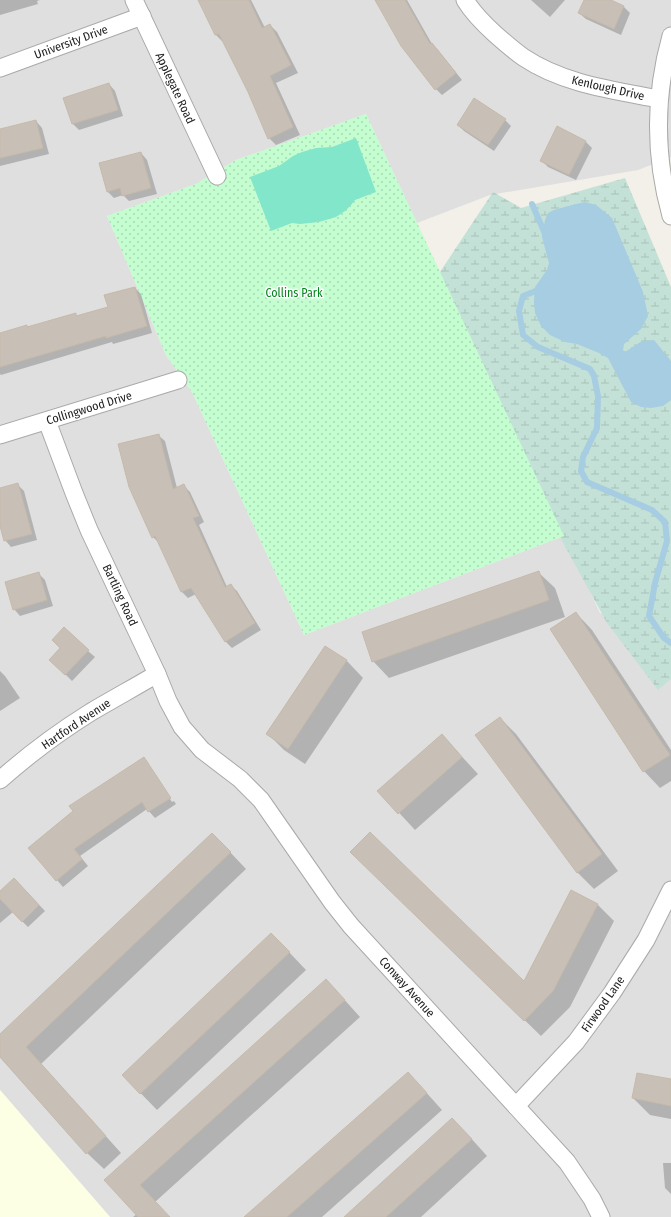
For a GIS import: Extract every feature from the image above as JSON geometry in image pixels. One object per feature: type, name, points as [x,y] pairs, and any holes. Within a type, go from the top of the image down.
[{"type":"street","name":"Applegate Road","points":[[134,0],[217,176]]},
{"type":"street","name":"Kenlough Drive","points":[[465,0],[480,20],[510,48],[539,67],[588,85],[659,99]]},
{"type":"street","name":"University Drive","points":[[0,68],[142,16]]},
{"type":"street","points":[[671,36],[664,61],[659,99],[658,133],[659,156],[671,216]]},
{"type":"street","name":"Collingwood Drive","points":[[0,435],[178,380]]},
{"type":"street","name":"Bartling Road","points":[[48,421],[89,530],[157,674],[168,701],[182,727],[202,750],[212,758]]},
{"type":"street","name":"Hartford Avenue","points":[[0,780],[17,765],[65,729],[157,674]]},
{"type":"street","name":"Conway Avenue","points":[[212,758],[240,779],[260,800],[332,902],[351,926],[567,1162],[592,1199],[601,1217]]},
{"type":"street","name":"Firwood Lane","points":[[516,1106],[576,1042],[612,993],[646,940],[671,890]]},
{"type":"shaded area","points":[[0,0],[671,0],[671,157],[638,170],[490,195],[417,223],[366,114],[236,160],[196,184],[107,216],[166,355],[192,392],[304,635],[564,536],[600,613],[671,630],[671,1217],[110,1217],[0,1090]]},
{"type":"shaded area","points":[[585,202],[596,205],[612,218],[643,292],[648,316],[641,329],[624,344],[623,350],[625,352],[642,341],[654,340],[671,361],[671,400],[663,406],[651,408],[641,407],[631,402],[608,358],[577,344],[565,342],[550,335],[541,326],[535,313],[535,287],[547,270],[549,263],[542,237],[545,220],[548,213]]},
{"type":"shaded area","points":[[0,1090],[110,1217],[0,1217]]},
{"type":"green space","name":"Collins Park","points":[[366,114],[564,536],[304,635],[192,392],[166,355],[107,216],[196,184],[236,160]]},
{"type":"green space","points":[[356,138],[376,192],[355,200],[345,211],[336,217],[319,222],[300,224],[292,223],[271,231],[250,177],[279,166],[293,156],[302,152],[316,148],[332,147]]},
{"type":"green space","points":[[625,178],[671,287],[671,679],[658,690],[607,623],[562,541],[438,275],[493,192],[521,208]]},
{"type":"building","points":[[198,0],[249,0],[262,28],[270,24],[291,65],[270,76],[293,127],[268,139],[248,92],[219,34],[215,35]]},
{"type":"building","points":[[375,0],[405,0],[430,44],[432,43],[456,73],[435,90],[401,46]]},
{"type":"building","points":[[584,0],[611,0],[624,6],[614,29],[578,13]]},
{"type":"building","points":[[109,83],[118,110],[72,124],[63,98]]},
{"type":"building","points":[[474,98],[506,119],[488,145],[457,125]]},
{"type":"building","points":[[36,120],[43,148],[0,158],[0,129]]},
{"type":"building","points":[[557,126],[586,141],[569,175],[540,161]]},
{"type":"building","points":[[141,152],[151,188],[122,196],[120,188],[107,192],[99,163]]},
{"type":"building","points":[[135,287],[147,326],[106,338],[106,336],[0,367],[0,333],[76,313],[76,316],[108,307],[104,295]]},
{"type":"building","points":[[159,434],[173,489],[184,484],[199,516],[193,518],[225,587],[231,584],[255,623],[225,642],[191,588],[181,592],[155,536],[152,538],[129,487],[118,444]]},
{"type":"building","points":[[18,483],[32,534],[4,541],[0,526],[0,488]]},
{"type":"building","points":[[539,571],[549,600],[372,662],[362,632]]},
{"type":"building","points":[[39,572],[47,600],[13,610],[5,582]]},
{"type":"building","points":[[576,612],[670,755],[643,772],[550,629]]},
{"type":"building","points":[[64,627],[89,650],[65,675],[49,660],[60,648],[52,640]]},
{"type":"building","points":[[325,646],[347,660],[288,749],[266,734]]},
{"type":"building","points":[[500,717],[602,854],[577,873],[475,735]]},
{"type":"building","points":[[442,734],[462,757],[398,814],[377,791]]},
{"type":"building","points":[[144,757],[171,798],[148,812],[142,802],[74,849],[82,859],[56,881],[28,848],[73,811],[69,806]]},
{"type":"building","points":[[370,832],[524,981],[571,890],[598,904],[553,991],[524,1021],[350,852]]},
{"type":"building","points":[[212,833],[231,852],[26,1047],[106,1136],[86,1154],[0,1057],[0,1034]]},
{"type":"building","points":[[14,878],[39,905],[22,922],[0,899],[0,891]]},
{"type":"building","points":[[271,933],[290,952],[140,1094],[122,1075]]},
{"type":"building","points":[[326,979],[345,1000],[140,1185],[170,1217],[138,1217],[104,1180]]},
{"type":"building","points":[[408,1072],[427,1093],[287,1217],[244,1217]]},
{"type":"building","points":[[637,1073],[671,1079],[671,1106],[632,1098]]},
{"type":"building","points":[[452,1118],[472,1139],[386,1217],[344,1217]]},
{"type":"waterway","points":[[532,204],[546,236]]},
{"type":"waterway","points":[[541,289],[523,296],[519,311],[523,335],[538,347],[590,369],[594,376],[598,396],[597,428],[583,457],[581,471],[587,482],[652,510],[665,522],[667,541],[655,583],[649,616],[664,638],[671,643]]}]
